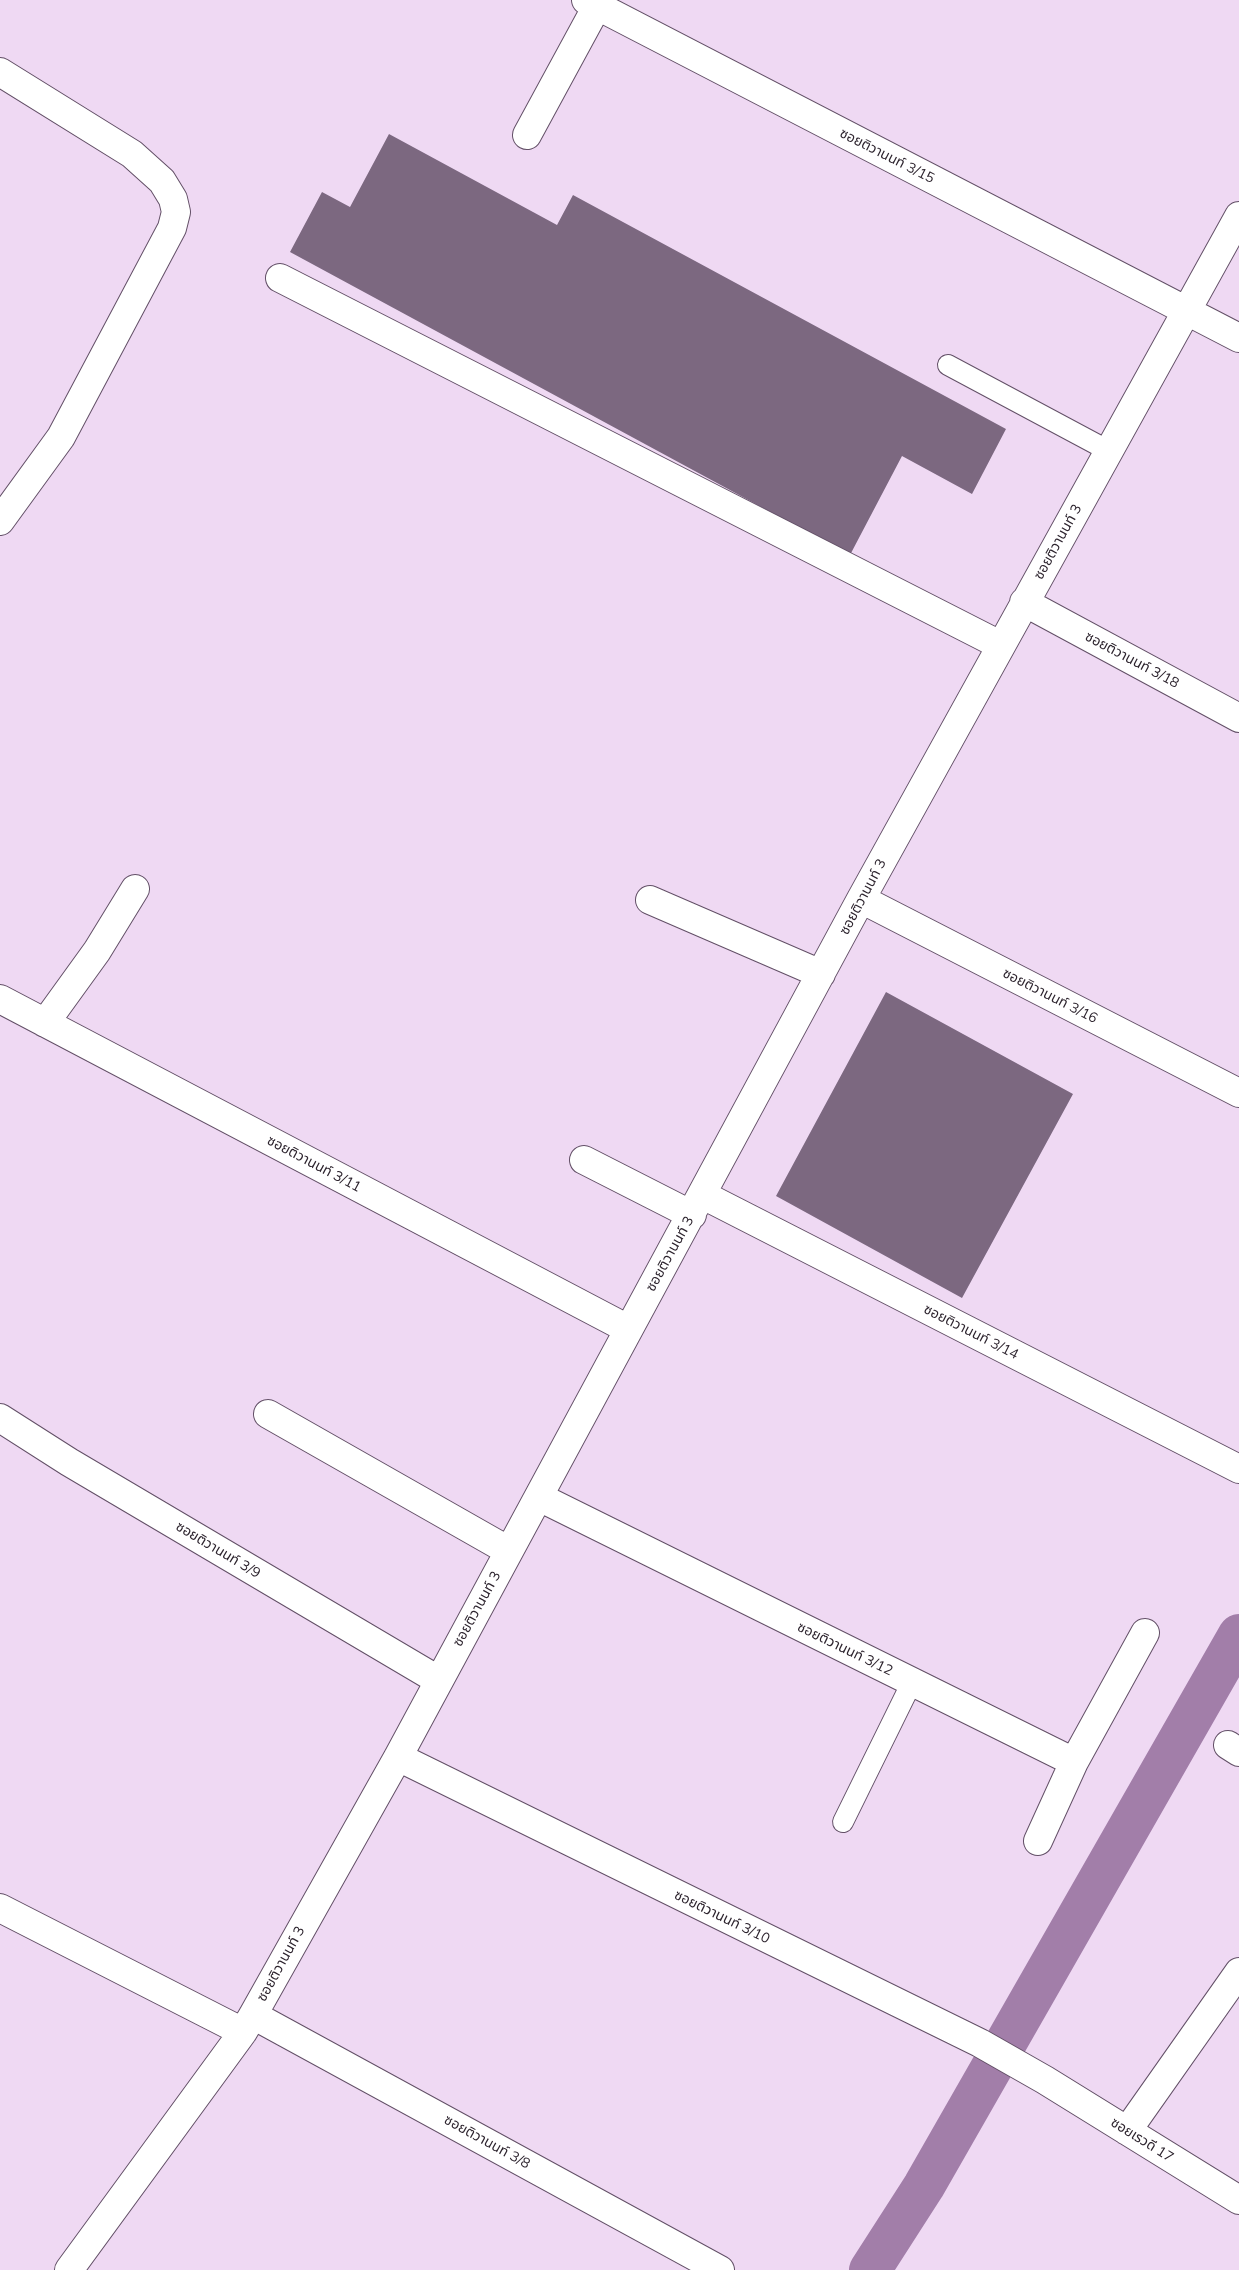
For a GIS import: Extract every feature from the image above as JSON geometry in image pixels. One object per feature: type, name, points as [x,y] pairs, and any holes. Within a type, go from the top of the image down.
[{"type":"street","points":[[527,135],[592,3]]},
{"type":"street","name":"ซอยติวานนท์ 3/15","points":[[592,3],[1239,338]]},
{"type":"street","points":[[0,72],[132,154],[162,181],[173,199],[176,212],[172,228],[60,437],[0,521]]},
{"type":"street","name":"ซอยติวานนท์ 3","points":[[69,2270],[248,2023],[398,1757],[628,1329],[698,1205],[861,899],[1239,216]]},
{"type":"street","points":[[280,278],[1000,645]]},
{"type":"street","name":"ซอยติวานนท์ 3/18","points":[[1024,602],[1239,718]]},
{"type":"street","points":[[46,1023],[111,930],[135,889]]},
{"type":"street","name":"ซอยติวานนท์ 3/16","points":[[861,899],[1239,1093]]},
{"type":"street","points":[[650,900],[821,974]]},
{"type":"street","name":"ซอยติวานนท์ 3/11","points":[[0,1000],[628,1329]]},
{"type":"street","name":"ซอยติวานนท์ 3/14","points":[[584,1160],[698,1205],[1239,1469]]},
{"type":"street","points":[[268,1414],[509,1551]]},
{"type":"street","name":"ซอยติวานนท์ 3/9","points":[[0,1418],[69,1462],[438,1680]]},
{"type":"street","name":"ซอยติวานนท์ 3/12","points":[[539,1497],[1074,1762]]},
{"type":"street","points":[[1038,1840],[1074,1762],[1145,1633]]},
{"type":"street","name":"ซอยติวานนท์ 3/10","points":[[398,1757],[980,2043],[1046,2080]]},
{"type":"street","name":"ซอยติวานนท์ 3/8","points":[[0,1908],[248,2023],[720,2270]]},
{"type":"street","points":[[1127,2130],[1239,1972]]},
{"type":"street","name":"ซอยเรวดี 17","points":[[1046,2080],[1239,2200]]},
{"type":"lane","points":[[948,365],[1109,451]]},
{"type":"lane","points":[[843,1822],[912,1682]]},
{"type":"building","points":[[389,134],[557,225],[573,195],[1006,429],[972,494],[902,456],[850,555],[290,252],[322,192],[350,207]]},
{"type":"building","points":[[886,992],[1073,1094],[962,1298],[776,1196]]},
{"type":"waterway","points":[[870,2270],[924,2186],[1239,1635]]}]
